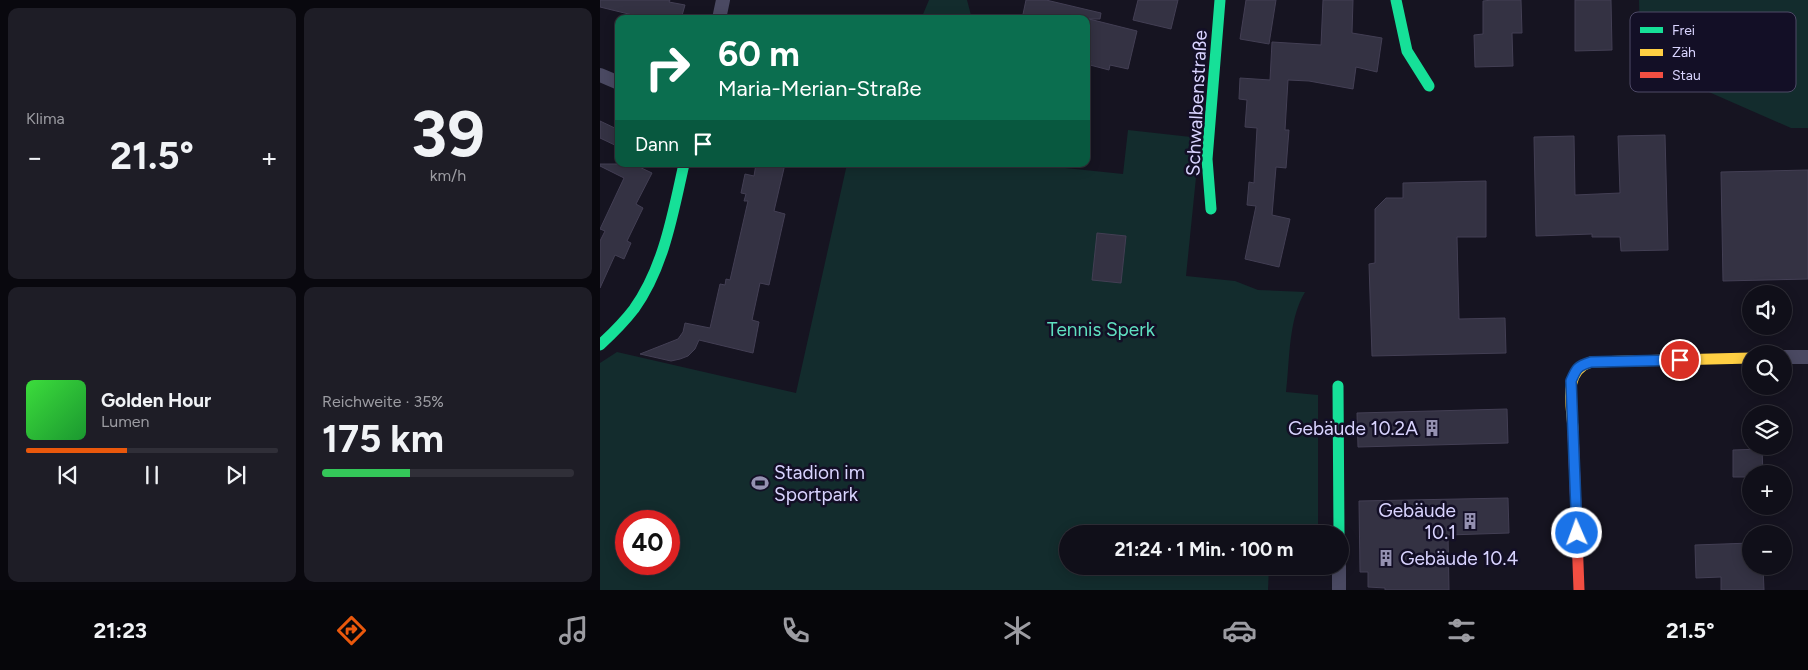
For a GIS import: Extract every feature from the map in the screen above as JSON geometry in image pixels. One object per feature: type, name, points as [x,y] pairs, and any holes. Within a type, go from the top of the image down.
[{"type":"street","points":[[720,15],[723,0]]},
{"type":"street","name":"Schwalbenstraße","points":[[1211,209],[1207,159],[1220,0]]},
{"type":"street","points":[[1396,0],[1407,51],[1429,86]]},
{"type":"street","points":[[600,75],[615,81]]},
{"type":"street","points":[[600,345],[616,333],[651,280],[660,258],[673,214],[683,167]]},
{"type":"street","points":[[1792,357],[1808,357]]},
{"type":"street","points":[[1579,590],[1571,381],[1576,369],[1583,364],[1591,362],[1742,358]]},
{"type":"street","points":[[1338,386],[1339,525]]},
{"type":"street","points":[[1339,575],[1339,590]]},
{"type":"green space","points":[[929,0],[967,0],[971,15],[923,15]]},
{"type":"green space","points":[[1639,0],[1808,0],[1808,128],[1791,128],[1709,92],[1796,92],[1796,12],[1639,12]]},
{"type":"green space","name":"Tennis Sperk","points":[[1128,130],[1200,138],[1186,276],[1235,281],[1258,290],[1305,292],[1295,315],[1286,392],[1318,395],[1318,525],[1059,525],[1059,575],[1269,575],[1268,590],[600,590],[600,363],[617,352],[796,393],[846,167],[1056,167],[1123,174]]},
{"type":"building","points":[[600,0],[670,0],[669,2],[685,5],[682,15],[633,15],[600,7]]},
{"type":"building","points":[[1026,0],[1046,0],[1101,13],[1100,19],[1090,19],[1090,15],[1023,15]]},
{"type":"building","points":[[1138,0],[1178,0],[1171,29],[1133,20]]},
{"type":"building","points":[[1246,0],[1276,0],[1269,44],[1240,39]]},
{"type":"building","points":[[1323,0],[1353,0],[1352,33],[1382,38],[1377,72],[1356,67],[1353,89],[1309,81],[1288,80],[1285,130],[1289,130],[1286,168],[1276,167],[1272,215],[1290,219],[1279,267],[1245,259],[1256,206],[1247,205],[1249,182],[1254,183],[1257,128],[1245,127],[1247,100],[1239,99],[1240,78],[1270,80],[1272,42],[1321,45]]},
{"type":"building","points":[[1521,0],[1522,33],[1512,33],[1513,66],[1475,67],[1474,35],[1483,34],[1483,1]]},
{"type":"building","points":[[1575,0],[1611,0],[1612,50],[1575,51]]},
{"type":"building","points":[[1090,19],[1137,31],[1128,69],[1110,65],[1109,70],[1090,65]]},
{"type":"building","points":[[600,121],[615,128],[615,145],[600,138]]},
{"type":"building","points":[[1665,135],[1668,250],[1621,251],[1620,237],[1592,237],[1592,234],[1536,236],[1534,137],[1574,136],[1575,195],[1620,193],[1618,136]]},
{"type":"building","points":[[600,164],[615,164],[615,167],[639,167],[652,173],[636,204],[643,208],[627,241],[631,243],[624,259],[615,255],[600,288],[600,241],[605,231],[600,229],[624,178],[600,166]]},
{"type":"building","points":[[756,167],[784,167],[774,211],[785,214],[769,285],[760,283],[752,320],[759,322],[753,353],[699,340],[695,349],[688,356],[680,359],[671,361],[640,354],[678,339],[683,332],[685,323],[710,328],[720,284],[725,285],[726,279],[730,280],[748,201],[744,201],[746,194],[741,193],[745,174],[754,176]]},
{"type":"building","points":[[1808,170],[1808,279],[1723,281],[1721,172]]},
{"type":"building","points":[[1486,181],[1486,237],[1457,237],[1459,319],[1505,318],[1506,353],[1372,356],[1369,264],[1375,263],[1375,209],[1386,198],[1403,198],[1403,183]]},
{"type":"building","points":[[1097,233],[1126,236],[1121,283],[1092,280]]},
{"type":"building","name":"Gebäude 10.2A","points":[[1507,409],[1508,443],[1358,447],[1357,413]]},
{"type":"building","points":[[1733,450],[1742,450],[1742,455],[1762,455],[1763,465],[1742,465],[1742,477],[1733,477]]},
{"type":"building","points":[[1508,498],[1509,533],[1448,535],[1449,590],[1385,590],[1385,588],[1368,587],[1368,572],[1360,572],[1359,501]]},
{"type":"building","points":[[1742,543],[1742,575],[1763,575],[1764,590],[1721,590],[1721,577],[1696,578],[1695,545]]},
{"type":"traffic: fast","points":[[1211,209],[1207,159],[1220,0]]},
{"type":"traffic: fast","points":[[1396,0],[1407,51],[1429,86]]},
{"type":"traffic: fast","points":[[600,345],[634,309],[653,276],[666,239],[683,167]]},
{"type":"traffic: fast","points":[[1338,386],[1339,525]]},
{"type":"traffic: slow","points":[[1573,430],[1572,381],[1576,373],[1591,362],[1742,358]]},
{"type":"traffic: jam","points":[[1573,430],[1579,590]]},
{"type":"place","name":"Gebäude 10.2A","points":[[1432,428]]},
{"type":"place","name":"Stadion im Sportpark","points":[[760,483]]},
{"type":"place","name":"Gebäude 10.1","points":[[1470,521]]},
{"type":"place","name":"Gebäude 10.4","points":[[1386,558]]},
{"type":"route","points":[[1577,533],[1571,381],[1576,369],[1583,364],[1591,362],[1680,360]]}]
